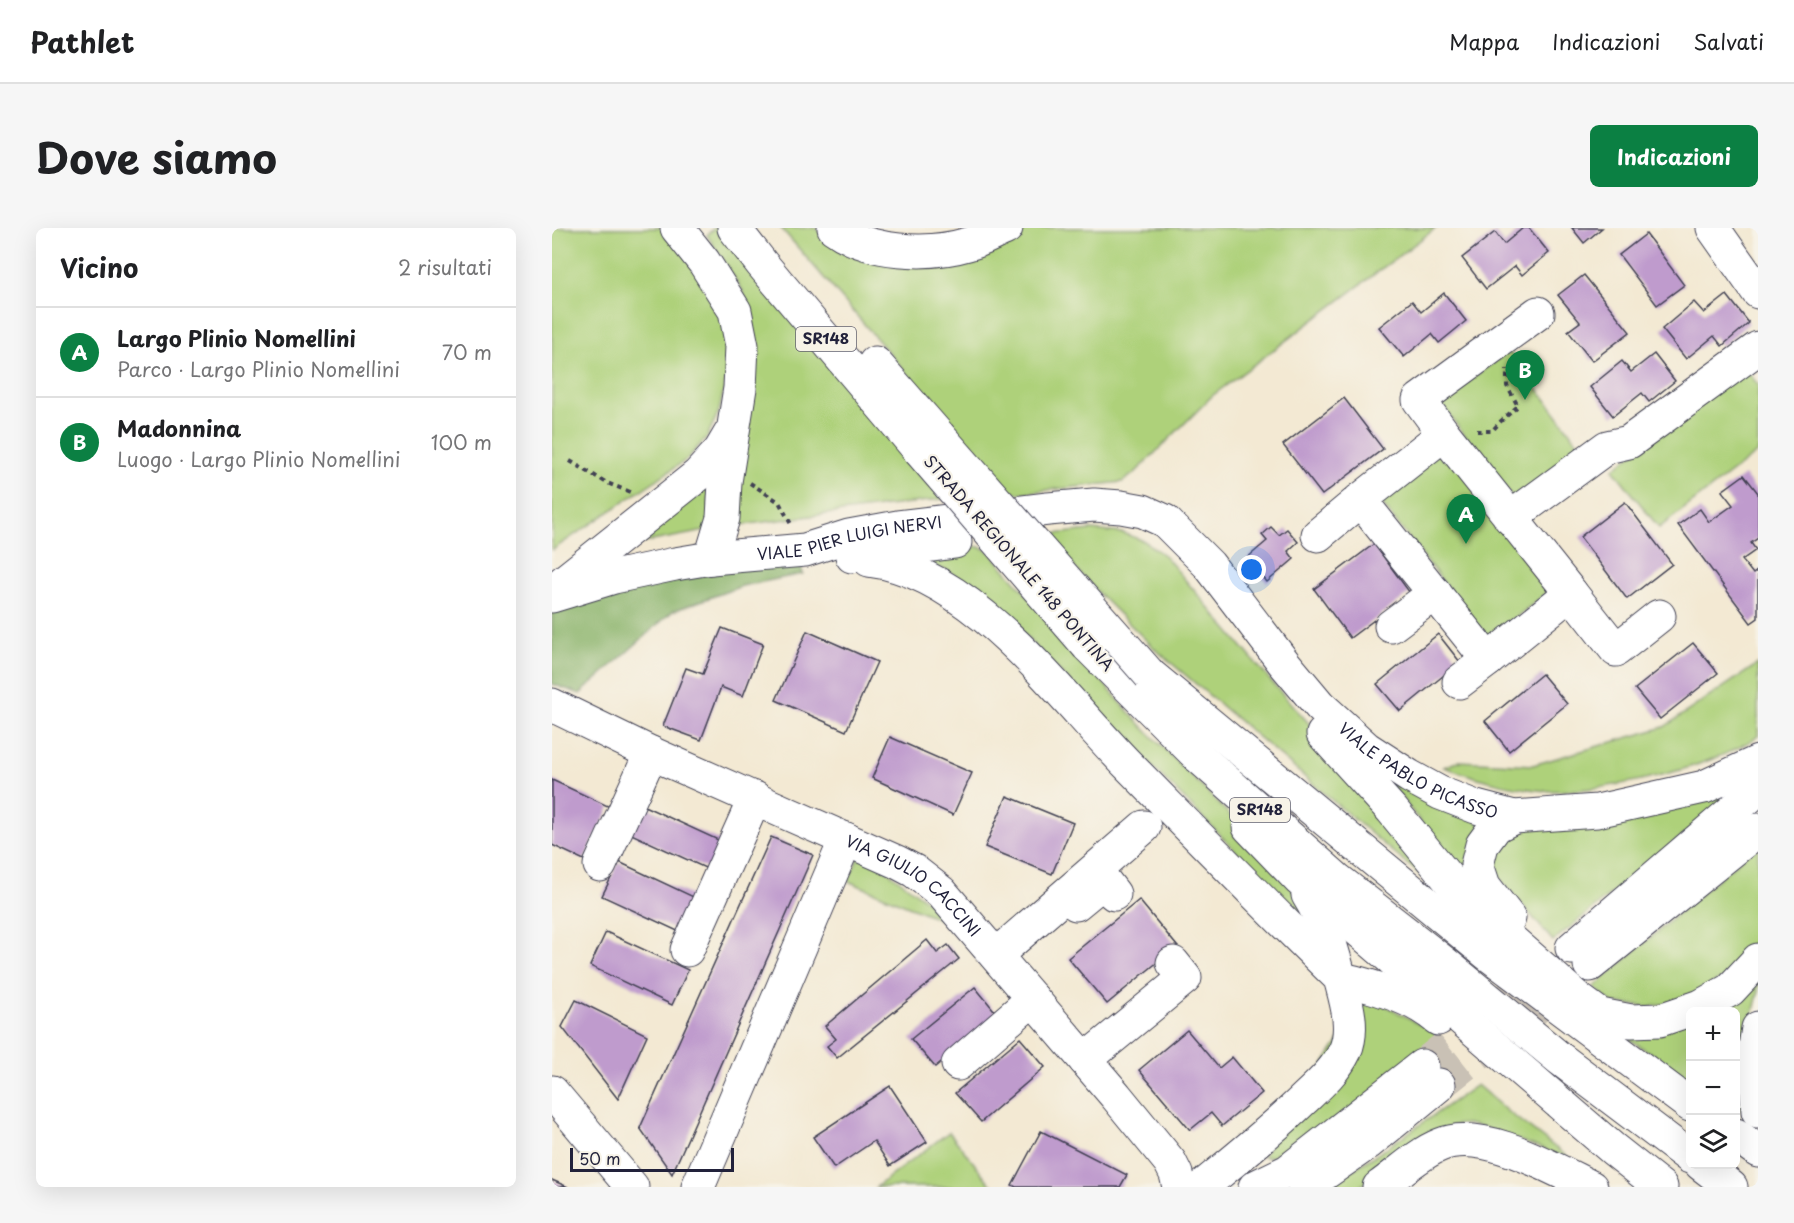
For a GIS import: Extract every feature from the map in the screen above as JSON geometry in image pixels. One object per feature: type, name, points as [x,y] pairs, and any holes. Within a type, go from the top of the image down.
[{"type":"street","points":[[677,228],[704,262],[735,311],[741,346],[740,388],[727,468],[723,518],[711,558]]},
{"type":"street","name":"STRADA REGIONALE 148 PONTINA","points":[[734,228],[762,264],[1150,675],[1443,962]]},
{"type":"street","name":"STRADA REGIONALE 148 PONTINA","points":[[758,228],[1088,646],[1209,765],[1338,880],[1443,962],[1559,1058],[1686,1154]]},
{"type":"street","points":[[834,228],[846,237],[884,249],[928,251],[968,245],[1006,228]]},
{"type":"street","points":[[1713,228],[1758,292]]},
{"type":"street","points":[[1538,313],[1419,400],[1447,439],[1616,650],[1659,616]]},
{"type":"street","points":[[1510,518],[1607,447],[1629,442],[1758,348]]},
{"type":"street","points":[[552,591],[698,475],[720,451],[734,427]]},
{"type":"street","points":[[1318,535],[1360,500],[1447,439]]},
{"type":"street","points":[[1360,500],[1488,660]]},
{"type":"street","name":"VIALE PIER LUIGI NERVI","points":[[552,596],[614,577],[711,558],[805,550],[849,536],[888,529],[1048,508],[1094,505],[1121,507],[1143,511],[1165,521]]},
{"type":"street","name":"VIALE PABLO PICASSO","points":[[1165,521],[1209,565],[1320,706],[1366,748],[1409,777],[1440,793],[1476,807],[1514,817],[1597,811],[1704,787],[1758,762]]},
{"type":"street","points":[[844,557],[1064,526],[1101,526],[1144,534],[1161,546],[1202,591],[1302,711],[1392,810],[1455,887],[1513,942],[1600,1015],[1631,1021],[1660,1020],[1701,1006],[1730,990],[1758,960]]},
{"type":"street","points":[[805,550],[876,561],[905,569],[961,598],[1026,655],[1133,770],[1340,978],[1407,998],[1425,1008],[1633,1187]]},
{"type":"street","points":[[1391,626],[1435,593]]},
{"type":"street","points":[[1459,682],[1571,594]]},
{"type":"street","points":[[1088,646],[1145,717],[1300,880],[1613,1149],[1661,1187]]},
{"type":"street","points":[[1150,675],[1488,954],[1686,1102]]},
{"type":"street","name":"VIA GIULIO CACCINI","points":[[552,705],[651,753],[846,838],[897,862],[928,881],[941,892],[1116,1096],[1170,1162],[1179,1187]]},
{"type":"street","points":[[600,865],[651,753]]},
{"type":"street","points":[[1758,789],[1581,957],[1758,830]]},
{"type":"street","points":[[687,950],[755,798]]},
{"type":"street","points":[[1514,817],[1496,826],[1482,845],[1477,865],[1484,886],[1577,998]]},
{"type":"street","points":[[1000,960],[1144,827]]},
{"type":"street","points":[[702,1184],[846,838]]},
{"type":"street","points":[[1202,1187],[1274,1128],[1329,1076],[1346,1050],[1349,1013],[1340,978],[1322,917],[1300,880]]},
{"type":"street","points":[[1000,960],[1104,881],[1114,894]]},
{"type":"street","points":[[1085,1060],[1185,978],[1173,963]]},
{"type":"street","points":[[958,1064],[1033,999]]},
{"type":"street","points":[[1758,1028],[1754,1054],[1758,1111]]},
{"type":"street","points":[[1255,1187],[1288,1172],[1431,1076],[1368,1143],[1305,1187]]},
{"type":"street","points":[[552,1092],[632,1187]]},
{"type":"street","points":[[1740,1139],[1758,1151]]},
{"type":"street","points":[[1380,1187],[1423,1154],[1440,1145],[1459,1140],[1481,1141],[1510,1149],[1591,1187]]},
{"type":"street","points":[[1708,1169],[1731,1187]]},
{"type":"path","points":[[1447,439],[1468,430],[1492,431],[1518,406],[1507,386],[1510,347],[1506,335]]},
{"type":"path","points":[[727,468],[780,502],[805,550]]},
{"type":"green space","points":[[552,228],[668,228],[714,292],[729,342],[727,376],[719,411],[707,437],[686,460],[552,550]]},
{"type":"green space","points":[[714,228],[720,228],[943,499],[734,526],[753,321],[743,291],[707,235]]},
{"type":"green space","points":[[781,228],[815,228],[840,248],[1021,232],[1026,228],[1436,228],[1212,396],[1135,473],[1122,482],[1011,494]]},
{"type":"green space","points":[[1509,351],[1583,449],[1515,501],[1440,403]]},
{"type":"green space","points":[[1745,368],[1758,385],[1758,452],[1659,528],[1613,469]]},
{"type":"green space","points":[[1444,448],[1553,588],[1488,639],[1378,499]]},
{"type":"green space","points":[[708,476],[711,530],[615,548]]},
{"type":"green space","points":[[1091,530],[1123,533],[1144,541],[1165,556],[1276,687],[1373,794],[1462,907],[1402,860],[1155,649],[1044,535]]},
{"type":"green space","points":[[972,546],[990,552],[1134,718],[1290,876],[1321,937],[993,603],[948,571],[902,555]]},
{"type":"green space","points":[[799,558],[803,574],[742,586],[673,611],[580,694],[552,684],[552,612],[573,603],[735,568]]},
{"type":"green space","points":[[1758,664],[1758,736],[1738,748],[1683,769],[1619,784],[1561,791],[1513,787],[1444,767],[1459,761],[1533,765],[1664,727]]},
{"type":"green space","points":[[1360,746],[1490,812],[1466,879]]},
{"type":"green space","points":[[1758,775],[1553,941],[1494,872],[1493,843],[1506,826]]},
{"type":"green space","points":[[1758,844],[1758,936],[1753,948],[1729,975],[1682,1000],[1650,1007],[1612,1003],[1594,987]]},
{"type":"green space","points":[[861,851],[964,929],[848,881]]},
{"type":"green space","points":[[1758,964],[1758,994],[1751,1022],[1758,1122],[1740,1110],[1740,1007],[1703,1007]]},
{"type":"green space","points":[[1373,999],[1431,1030],[1439,1037],[1348,1112],[1271,1157],[1263,1156],[1360,1009],[1365,1002]]},
{"type":"green space","points":[[1686,1014],[1686,1076],[1595,1017]]},
{"type":"green space","points":[[1477,1085],[1507,1111],[1572,1160],[1486,1128],[1467,1124],[1454,1125],[1359,1187],[1325,1187],[1376,1155]]},
{"type":"green space","points":[[949,1132],[993,1187],[876,1187]]},
{"type":"building","points":[[1523,228],[1529,228],[1549,253],[1522,275],[1515,266],[1486,289],[1462,258],[1495,232],[1504,244]]},
{"type":"building","points":[[1572,228],[1602,228],[1584,243]]},
{"type":"building","points":[[1646,234],[1684,285],[1657,305],[1619,255]]},
{"type":"building","points":[[1584,275],[1630,332],[1592,361],[1568,331],[1580,322],[1558,295]]},
{"type":"building","points":[[1444,293],[1466,321],[1439,343],[1432,334],[1404,357],[1379,327],[1412,301],[1421,312]]},
{"type":"building","points":[[1727,295],[1749,323],[1722,346],[1714,336],[1686,359],[1662,329],[1694,302],[1704,313]]},
{"type":"building","points":[[1654,354],[1675,381],[1649,402],[1642,393],[1613,416],[1590,387],[1622,361],[1631,372]]},
{"type":"building","points":[[1344,398],[1383,449],[1322,495],[1283,445]]},
{"type":"building","points":[[1744,475],[1758,493],[1758,538],[1751,543],[1756,550],[1742,560],[1753,574],[1758,570],[1758,618],[1751,623],[1678,525],[1700,509],[1709,522],[1733,505],[1722,491]]},
{"type":"building","points":[[1625,502],[1672,564],[1627,599],[1580,537]]},
{"type":"building","points":[[1271,527],[1279,535],[1287,529],[1298,542],[1288,551],[1294,559],[1267,582],[1247,558],[1267,541],[1262,535]]},
{"type":"building","points":[[1374,544],[1410,593],[1350,638],[1314,589]]},
{"type":"building","points":[[722,628],[763,644],[743,696],[721,687],[701,740],[663,726],[686,668],[703,674]]},
{"type":"building","points":[[807,631],[877,662],[846,731],[776,700]]},
{"type":"building","points":[[1438,634],[1460,662],[1400,711],[1377,684]]},
{"type":"building","points":[[1693,643],[1718,673],[1660,719],[1635,689]]},
{"type":"building","points":[[1542,674],[1567,704],[1509,751],[1485,721]]},
{"type":"building","points":[[890,737],[972,773],[953,815],[872,778]]},
{"type":"building","points":[[552,780],[610,807],[584,860],[552,845]]},
{"type":"building","points":[[1007,796],[1073,823],[1052,874],[985,847]]},
{"type":"building","points":[[642,805],[727,844],[714,872],[629,833]]},
{"type":"building","points":[[771,837],[813,855],[672,1174],[640,1128]]},
{"type":"building","points":[[619,862],[700,900],[684,934],[602,896]]},
{"type":"building","points":[[1139,900],[1177,946],[1107,1004],[1068,958]]},
{"type":"building","points":[[606,932],[688,970],[672,1005],[590,966]]},
{"type":"building","points":[[927,940],[937,953],[948,945],[959,959],[837,1058],[827,1046],[836,1039],[825,1026]]},
{"type":"building","points":[[975,987],[998,1015],[935,1067],[911,1039]]},
{"type":"building","points":[[576,1000],[647,1035],[618,1099],[562,1027]]},
{"type":"building","points":[[1187,1030],[1219,1068],[1232,1057],[1262,1093],[1222,1126],[1211,1113],[1190,1130],[1139,1070]]},
{"type":"building","points":[[1020,1038],[1045,1067],[981,1122],[955,1093]]},
{"type":"building","points":[[890,1086],[927,1142],[890,1166],[874,1141],[834,1168],[813,1137]]},
{"type":"building","points":[[1041,1131],[1127,1175],[1120,1187],[1016,1187],[1012,1185]]},
{"type":"building","points":[[552,1180],[568,1187],[552,1187]]},
{"type":"tunnel","points":[[1422,1066],[1549,966]]},
{"type":"tunnel","points":[[1439,1085],[1569,982]]},
{"type":"place","name":"Madonnina","points":[[1525,400]]},
{"type":"place","name":"Largo Plinio Nomellini","points":[[1466,544]]}]
